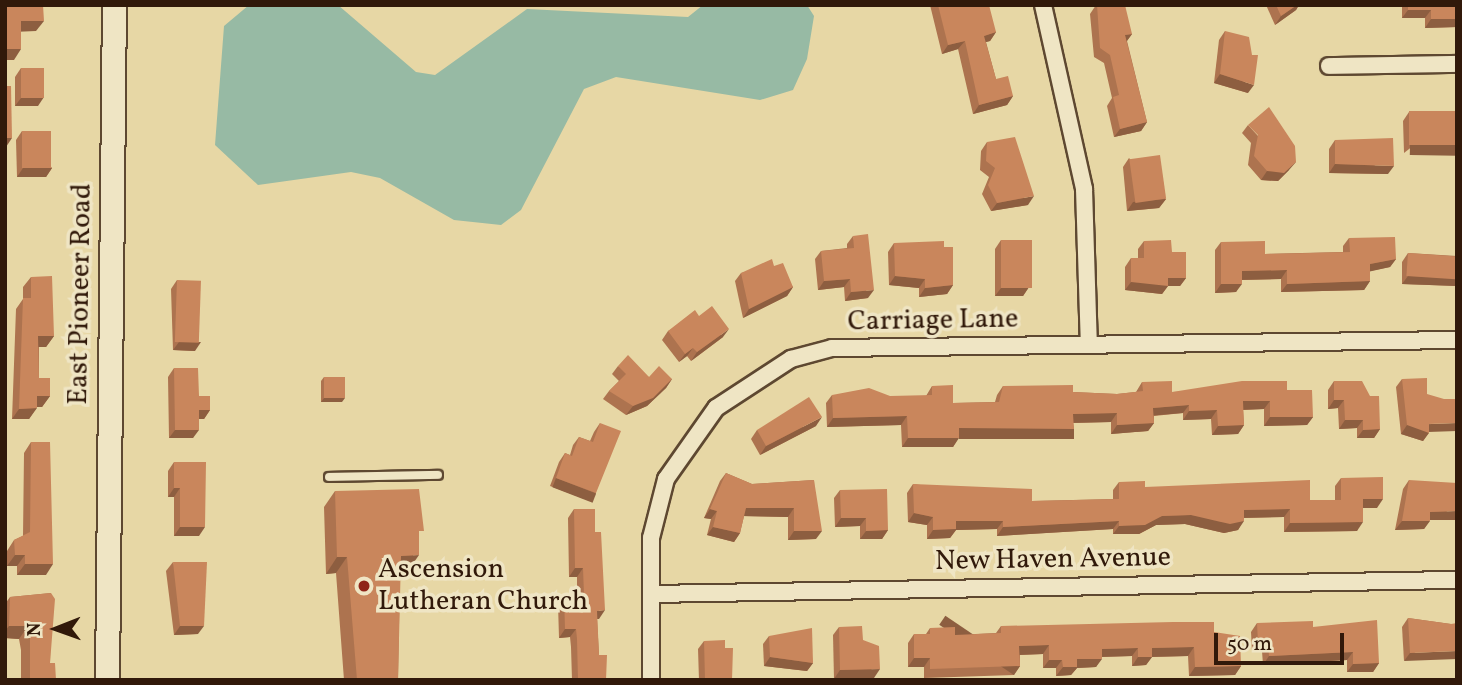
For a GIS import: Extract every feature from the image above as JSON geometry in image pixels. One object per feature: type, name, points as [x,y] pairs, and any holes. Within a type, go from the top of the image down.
[{"type":"main road","name":"East Pioneer Road","points":[[105,584],[114,5]]},
{"type":"main road","points":[[105,584],[107,680]]},
{"type":"main road","points":[[105,584],[121,680]]},
{"type":"street","points":[[1043,5],[1083,182],[1088,345]]},
{"type":"street","points":[[1329,66],[1457,64]]},
{"type":"street","name":"Carriage Lane","points":[[651,680],[651,538],[666,479],[701,424],[757,375],[832,348],[1457,340]]},
{"type":"street","name":"New Haven Avenue","points":[[650,594],[1457,580]]},
{"type":"lane","points":[[329,477],[438,475]]},
{"type":"shaded area","points":[[249,5],[338,5],[416,72],[435,75],[527,9],[688,17],[703,5],[807,5],[814,16],[807,59],[793,90],[760,100],[616,77],[584,89],[521,210],[501,225],[454,220],[380,178],[351,172],[258,185],[215,145],[224,26]]},
{"type":"building","points":[[5,5],[43,5],[44,21],[21,21],[21,49],[5,49]]},
{"type":"building","points":[[938,5],[989,5],[996,32],[984,36],[996,79],[1008,76],[1013,96],[979,105],[965,41],[948,45]]},
{"type":"building","points":[[1097,5],[1125,5],[1132,34],[1125,35],[1147,122],[1120,129],[1113,97],[1119,95],[1110,55],[1100,48]]},
{"type":"building","points":[[1276,5],[1297,5],[1281,16]]},
{"type":"building","points":[[1408,5],[1457,5],[1457,19],[1431,19],[1431,10],[1408,10]]},
{"type":"building","points":[[1225,31],[1249,37],[1252,55],[1258,55],[1254,85],[1220,74]]},
{"type":"building","points":[[21,68],[44,68],[44,98],[21,98]]},
{"type":"building","points":[[5,86],[11,86],[12,138],[5,138]]},
{"type":"building","points":[[1269,107],[1295,146],[1296,162],[1284,173],[1267,171],[1254,156],[1258,135],[1248,125]]},
{"type":"building","points":[[1409,111],[1457,111],[1457,145],[1409,145]]},
{"type":"building","points":[[22,131],[51,131],[51,168],[22,168]]},
{"type":"building","points":[[1015,137],[1034,196],[997,203],[988,185],[995,168],[986,161],[987,142]]},
{"type":"building","points":[[1393,138],[1394,166],[1335,164],[1335,140]]},
{"type":"building","points":[[1160,155],[1166,199],[1135,203],[1129,159]]},
{"type":"building","points":[[868,234],[874,290],[851,292],[850,279],[824,281],[821,251],[854,248],[853,236]]},
{"type":"building","points":[[1395,237],[1396,259],[1370,264],[1370,281],[1287,284],[1287,270],[1242,271],[1242,284],[1221,284],[1221,242],[1265,241],[1265,254],[1350,252],[1349,238]]},
{"type":"building","points":[[1001,240],[1032,240],[1032,288],[1001,288]]},
{"type":"building","points":[[1171,240],[1172,252],[1186,252],[1186,278],[1168,278],[1168,286],[1131,282],[1131,258],[1144,258],[1144,241]]},
{"type":"building","points":[[944,241],[944,247],[953,247],[953,285],[925,288],[925,279],[895,276],[894,243]]},
{"type":"building","points":[[1408,253],[1457,256],[1455,279],[1406,276]]},
{"type":"building","points":[[772,259],[774,266],[783,263],[793,287],[749,309],[741,273]]},
{"type":"building","points":[[52,276],[54,336],[38,336],[39,378],[50,378],[50,396],[37,396],[37,408],[19,409],[23,298],[31,298],[31,277]]},
{"type":"building","points":[[177,280],[201,281],[199,343],[175,342]]},
{"type":"building","points":[[712,306],[729,329],[697,352],[693,348],[685,354],[668,331],[695,310],[699,316]]},
{"type":"building","points":[[628,355],[649,377],[659,366],[672,379],[653,398],[633,406],[609,391],[626,374],[618,366]]},
{"type":"building","points":[[174,368],[198,368],[199,396],[210,396],[210,410],[199,410],[199,430],[175,430]]},
{"type":"building","points":[[324,377],[345,377],[345,398],[324,398]]},
{"type":"building","points":[[1427,378],[1427,394],[1444,399],[1457,399],[1457,423],[1429,424],[1429,433],[1407,425],[1402,379]]},
{"type":"building","points":[[1172,381],[1172,392],[1242,381],[1287,381],[1287,390],[1312,390],[1313,417],[1270,417],[1270,401],[1243,401],[1244,425],[1218,426],[1217,410],[1189,411],[1189,405],[1153,408],[1154,423],[1117,425],[1117,413],[1073,414],[1074,429],[959,428],[959,438],[908,438],[907,416],[833,418],[832,395],[869,388],[890,396],[932,395],[932,386],[953,385],[953,403],[999,402],[1003,386],[1073,385],[1073,392],[1117,394],[1143,391],[1142,382]]},
{"type":"building","points":[[1334,381],[1362,381],[1370,396],[1379,396],[1380,429],[1363,430],[1363,420],[1345,420],[1344,400],[1334,400]]},
{"type":"building","points":[[809,397],[822,417],[766,446],[757,430]]},
{"type":"building","points":[[600,423],[621,431],[596,493],[556,478],[565,453],[572,456],[579,437],[593,442]]},
{"type":"building","points":[[31,442],[50,442],[53,564],[25,564],[25,555],[15,555],[14,540],[30,532]]},
{"type":"building","points":[[174,462],[206,462],[205,527],[180,527],[180,488],[174,488]]},
{"type":"building","points":[[726,473],[752,484],[814,480],[822,531],[794,531],[794,508],[746,508],[740,533],[713,527],[717,511],[710,509]]},
{"type":"building","points":[[1383,477],[1383,499],[1363,499],[1363,522],[1290,523],[1290,509],[1244,510],[1244,521],[1230,524],[1191,515],[1162,516],[1145,525],[1119,526],[1119,521],[1003,527],[1003,521],[956,521],[956,529],[933,530],[933,517],[914,513],[913,484],[1032,489],[1032,501],[1119,499],[1119,482],[1145,481],[1145,487],[1310,480],[1310,500],[1341,500],[1341,478]]},
{"type":"building","points":[[1409,480],[1457,483],[1457,511],[1430,512],[1430,521],[1402,521]]},
{"type":"building","name":"Ascension Lutheran Church","points":[[419,489],[424,531],[419,531],[419,555],[401,556],[398,680],[357,680],[347,557],[337,557],[335,491]]},
{"type":"building","points":[[887,489],[888,530],[866,531],[866,518],[841,518],[840,490]]},
{"type":"building","points":[[574,509],[595,509],[595,532],[601,532],[605,610],[597,611],[599,655],[607,655],[606,680],[578,680],[576,629],[565,629],[564,595],[584,595],[583,568],[575,568]]},
{"type":"building","points":[[173,562],[207,562],[204,626],[180,626]]},
{"type":"building","points":[[51,593],[55,599],[50,663],[55,663],[56,680],[30,680],[28,626],[9,626],[10,597]]},
{"type":"building","points":[[1408,618],[1457,623],[1457,651],[1410,653]]},
{"type":"building","points":[[1377,620],[1379,663],[1353,664],[1353,652],[1269,656],[1268,642],[1258,643],[1257,623],[1313,621],[1313,627]]},
{"type":"building","points":[[1214,622],[1214,632],[1240,636],[1241,666],[1195,667],[1194,647],[1152,648],[1152,657],[1138,657],[1138,648],[1102,649],[1102,659],[1077,659],[1077,667],[1063,667],[1062,660],[1049,660],[1049,645],[1019,646],[1020,666],[930,669],[930,658],[914,658],[914,634],[930,634],[930,628],[955,627],[955,635],[1001,633],[1001,626]]},
{"type":"building","points":[[862,626],[863,640],[879,646],[880,669],[840,670],[839,627]]},
{"type":"building","points":[[812,628],[813,663],[770,657],[769,636]]},
{"type":"building","points":[[725,640],[725,648],[733,648],[732,680],[705,680],[704,641]]},
{"type":"place","name":"Ascension Lutheran Church","points":[[364,586]]}]
